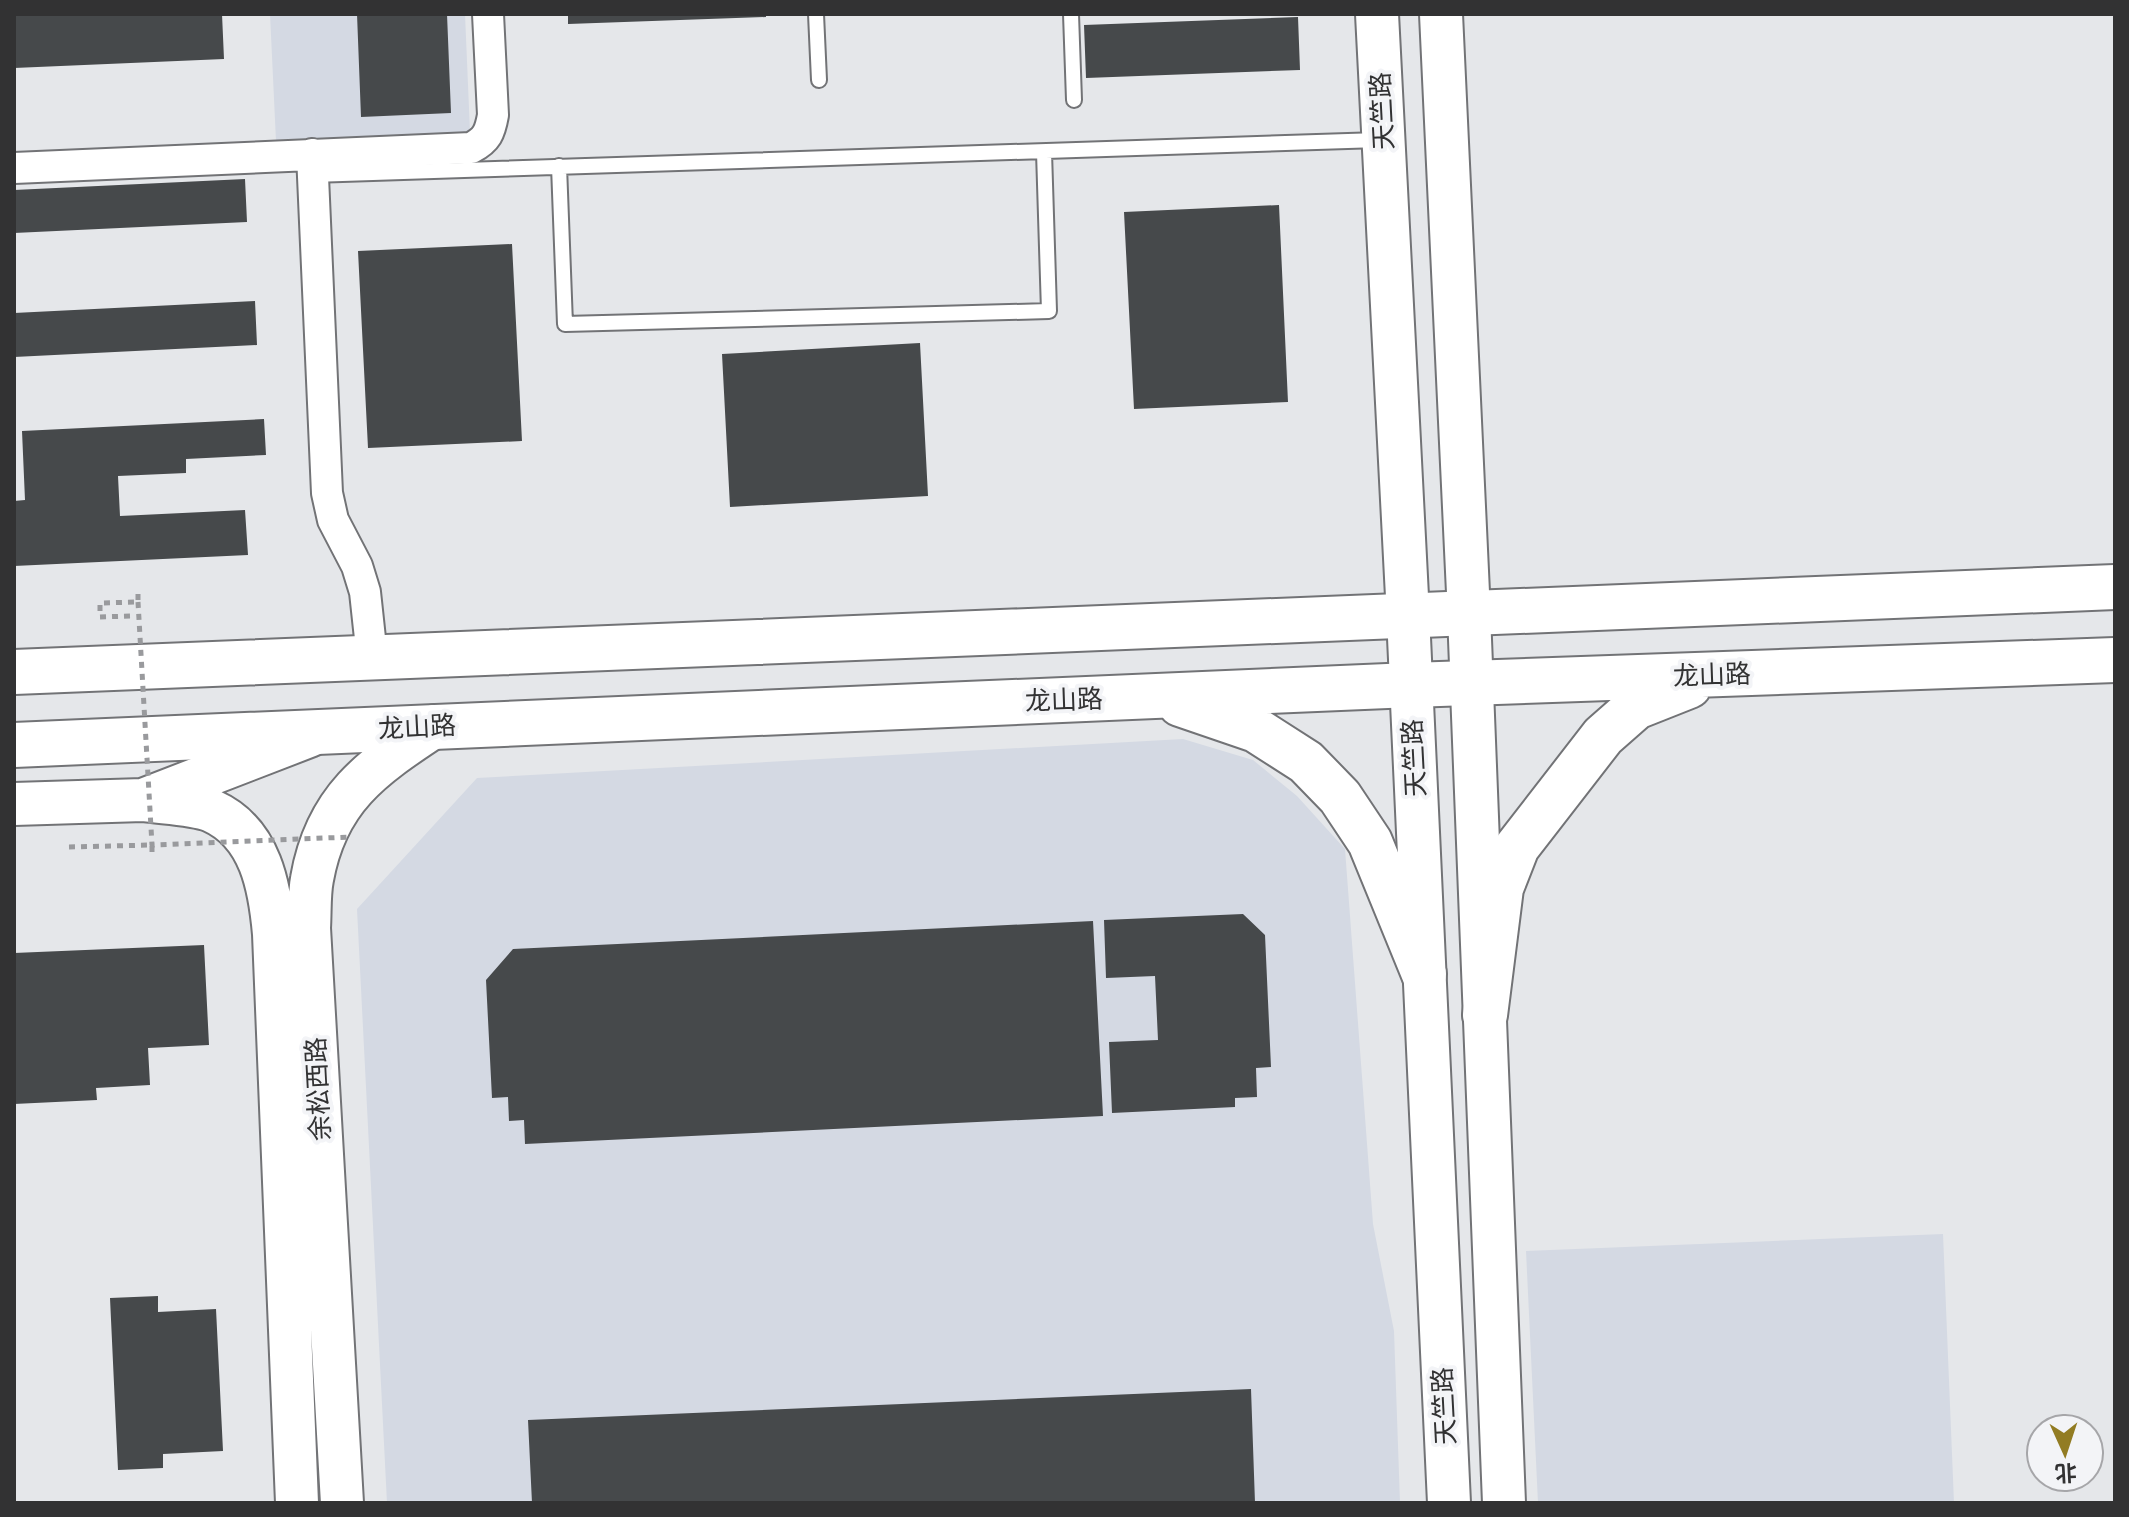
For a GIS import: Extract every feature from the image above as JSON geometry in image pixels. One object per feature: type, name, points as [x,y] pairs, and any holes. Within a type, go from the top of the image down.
[{"type":"main road","name":"天竺路","points":[[1377,14],[1449,1503]]},
{"type":"main road","points":[[1441,14],[1472,683],[1504,1503]]},
{"type":"main road","points":[[14,672],[2115,587]]},
{"type":"main road","name":"龙山路","points":[[14,745],[1411,685],[2115,660]]},
{"type":"main road","points":[[1485,1015],[1501,888],[1517,847],[1603,736],[1636,707],[1724,674]]},
{"type":"main road","points":[[1155,696],[1256,730],[1306,762],[1340,797],[1370,842],[1424,974]]},
{"type":"main road","name":"余松西路","points":[[342,1503],[309,928],[311,880],[324,835],[344,799],[379,763],[435,726]]},
{"type":"main road","points":[[14,804],[143,800],[321,732]]},
{"type":"main road","name":"余松西路","points":[[143,800],[211,811],[238,829],[256,852],[270,891],[297,1503]]},
{"type":"street","points":[[14,168],[312,165],[471,148],[484,142],[493,115],[488,14]]},
{"type":"street","points":[[312,165],[327,493],[333,520],[357,566],[365,592],[372,657]]},
{"type":"lane","points":[[816,14],[819,80]]},
{"type":"lane","points":[[1071,14],[1074,100]]},
{"type":"lane","points":[[312,165],[559,166],[1383,140]]},
{"type":"lane","points":[[559,166],[565,324],[1049,311],[1044,152]]},
{"type":"path","points":[[138,593],[152,853]]},
{"type":"path","points":[[130,616],[100,617],[100,603],[138,602]]},
{"type":"path","points":[[69,847],[350,837]]},
{"type":"shaded area","points":[[270,14],[465,14],[470,132],[276,141]]},
{"type":"shaded area","points":[[1183,739],[1253,760],[1297,796],[1345,849],[1373,1224],[1394,1331],[1400,1503],[387,1503],[357,909],[477,778]]},
{"type":"shaded area","points":[[1943,1234],[1954,1503],[1538,1503],[1526,1251]]},
{"type":"building","points":[[14,14],[222,14],[224,59],[14,68]]},
{"type":"building","points":[[357,14],[447,14],[451,113],[361,117]]},
{"type":"building","points":[[568,14],[766,14],[766,17],[568,24]]},
{"type":"building","points":[[1298,17],[1300,70],[1086,78],[1084,25]]},
{"type":"building","points":[[245,179],[247,222],[14,233],[14,190]]},
{"type":"building","points":[[1279,205],[1288,402],[1134,409],[1124,212]]},
{"type":"building","points":[[512,244],[522,441],[368,448],[358,251]]},
{"type":"building","points":[[255,301],[257,345],[14,357],[14,313]]},
{"type":"building","points":[[920,343],[928,496],[730,507],[722,354]]},
{"type":"building","points":[[264,419],[266,455],[186,459],[186,473],[118,476],[120,516],[245,510],[248,555],[14,566],[14,501],[25,500],[22,431]]},
{"type":"building","points":[[1243,914],[1265,935],[1271,1067],[1256,1068],[1257,1097],[1235,1098],[1235,1107],[1112,1113],[1109,1042],[1158,1040],[1155,976],[1106,978],[1104,920]]},
{"type":"building","points":[[1093,921],[1103,1116],[525,1144],[524,1120],[509,1121],[508,1097],[492,1098],[486,980],[513,949]]},
{"type":"building","points":[[204,945],[209,1045],[148,1048],[150,1085],[96,1088],[97,1100],[14,1104],[14,953]]},
{"type":"building","points":[[158,1296],[158,1312],[216,1309],[223,1451],[163,1454],[163,1468],[118,1470],[110,1298]]},
{"type":"building","points":[[1251,1389],[1255,1503],[532,1503],[528,1420]]}]
